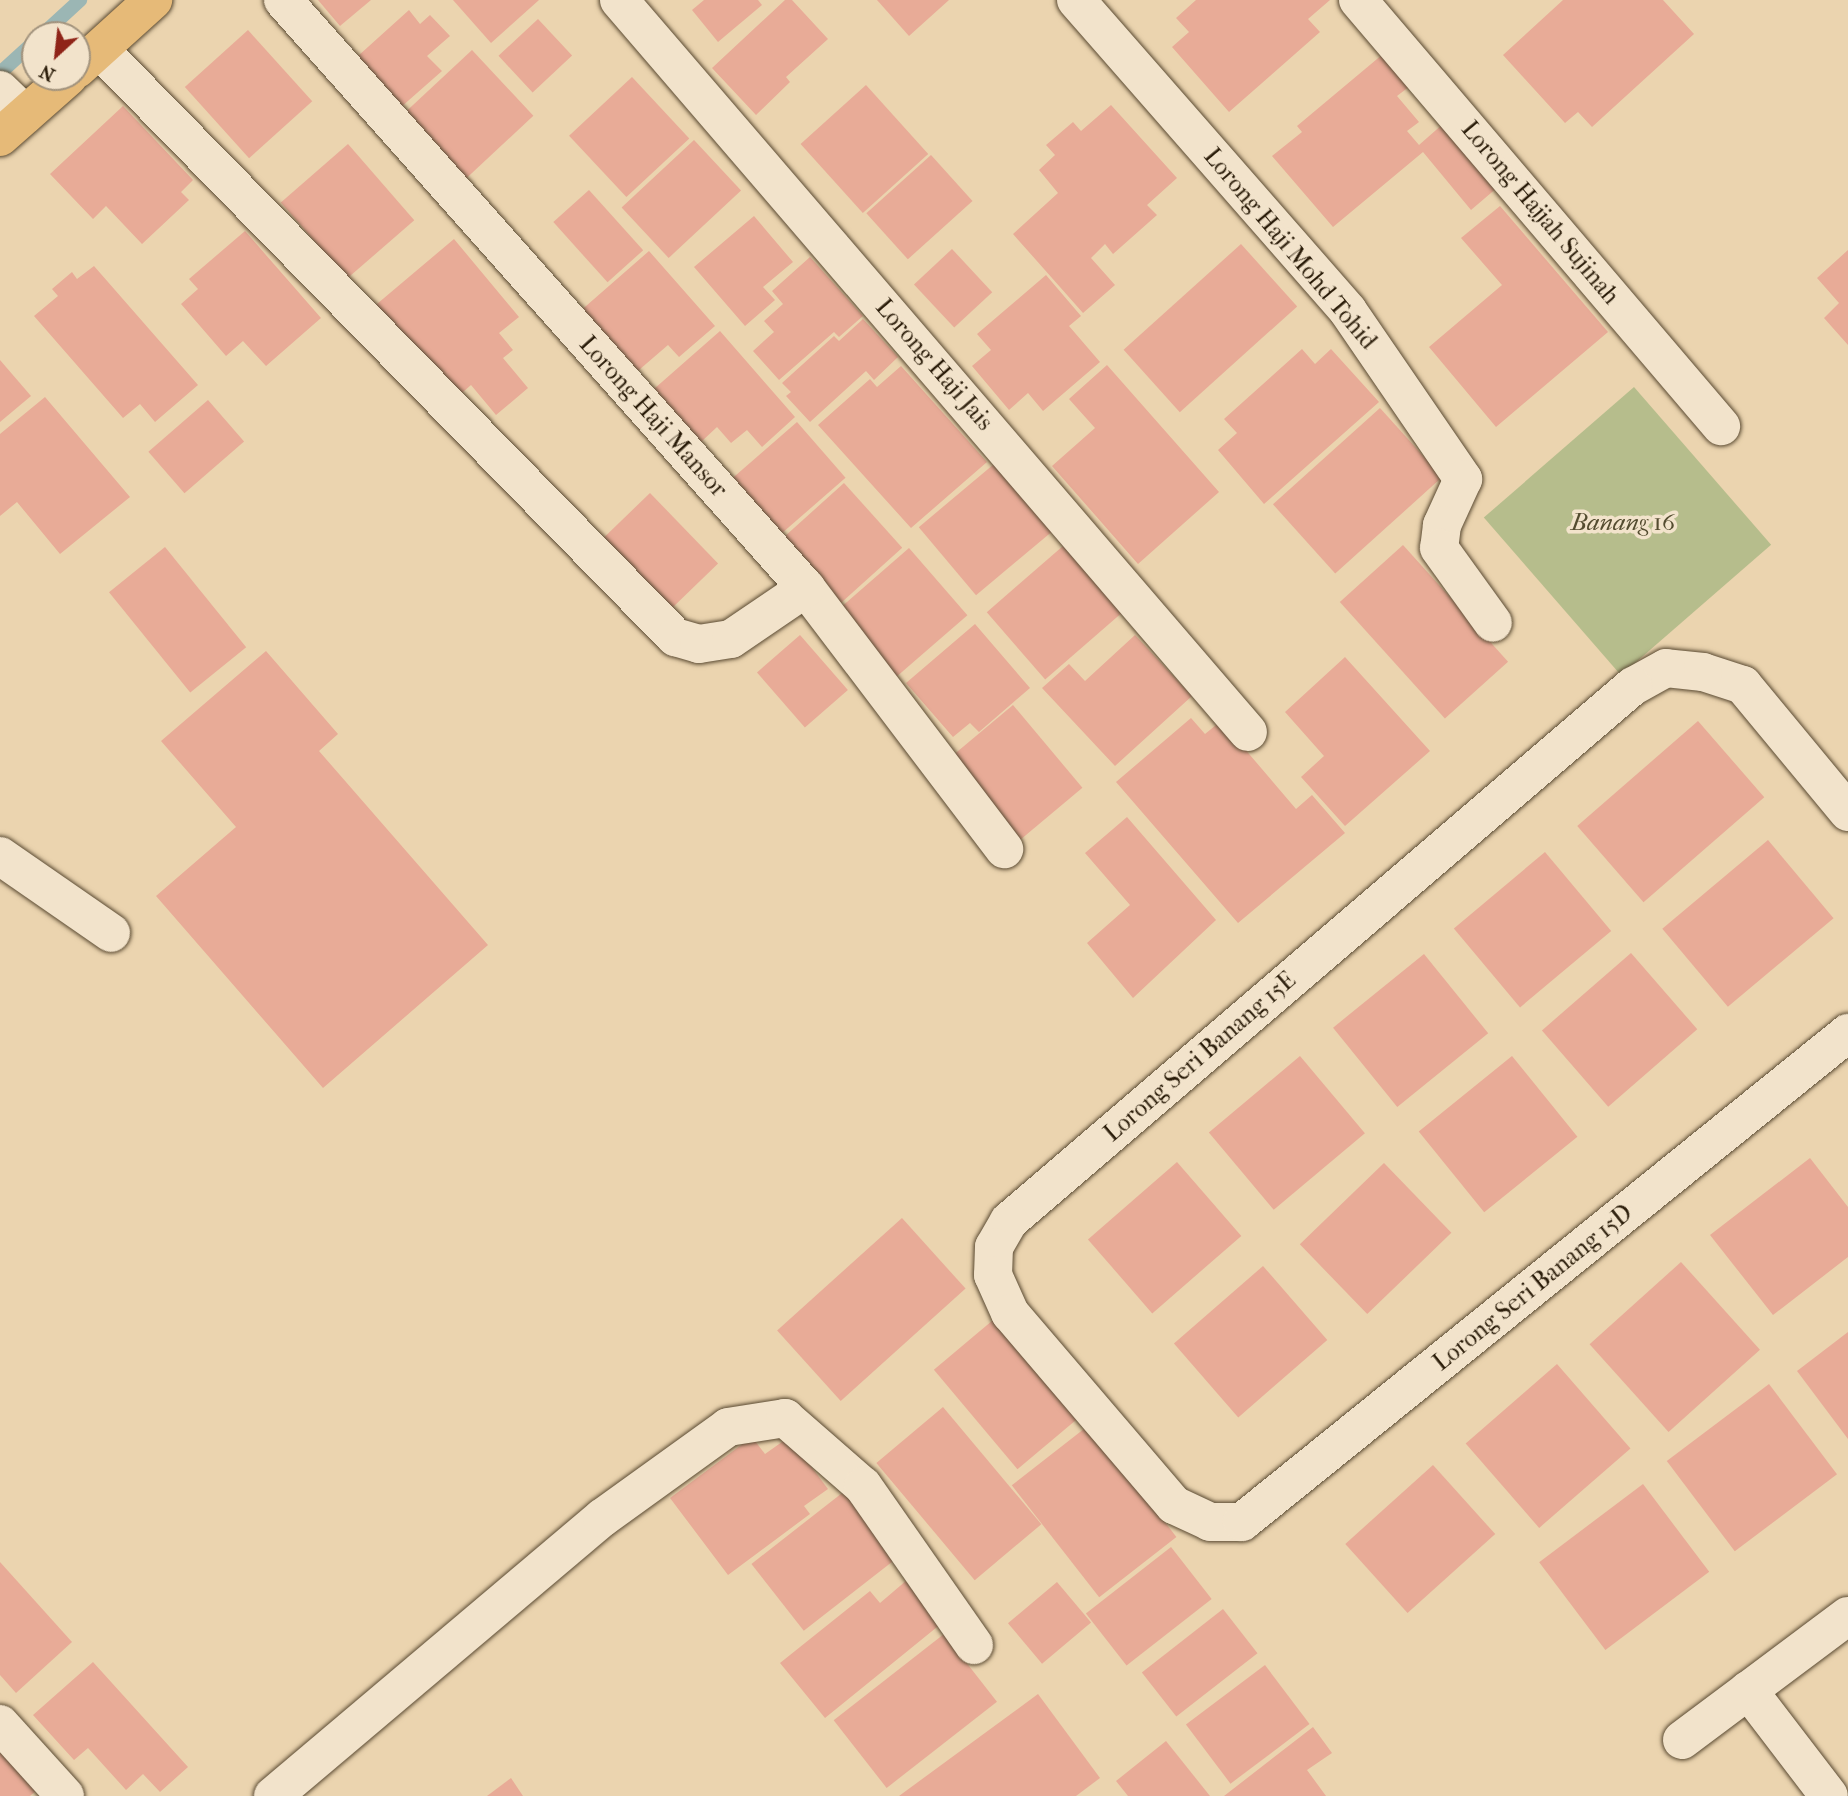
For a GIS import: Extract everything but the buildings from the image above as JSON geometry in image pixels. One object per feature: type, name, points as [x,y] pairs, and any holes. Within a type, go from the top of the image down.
[{"type":"main road","points":[[91,57],[153,0]]},
{"type":"main road","points":[[7,109],[41,91]]},
{"type":"street","name":"Lorong Haji Mansor","points":[[283,0],[806,588],[1004,849]]},
{"type":"street","name":"Lorong Haji Jais","points":[[619,0],[1248,732]]},
{"type":"street","name":"Lorong Haji Mohd Tohid","points":[[1076,0],[1348,311],[1463,479],[1442,524],[1439,548],[1493,623]]},
{"type":"street","name":"Lorong Hajjah Sujinah","points":[[1358,0],[1721,426]]},
{"type":"street","points":[[91,63],[675,637],[699,644],[732,639],[806,588]]},
{"type":"street","name":"Lorong Seri Banang 15E","points":[[1210,1522],[1174,1505],[1010,1313],[993,1275],[994,1247],[1009,1221],[1633,686],[1666,668],[1703,672],[1743,685],[1840,787]]},
{"type":"street","points":[[0,856],[111,933]]},
{"type":"street","name":"Lorong Seri Banang 15D","points":[[1210,1522],[1242,1522],[1848,1033]]},
{"type":"street","points":[[273,1796],[601,1518],[728,1427],[785,1418],[863,1486],[974,1645]]},
{"type":"street","points":[[1682,1740],[1848,1616]]},
{"type":"street","points":[[1748,1690],[1829,1796]]},
{"type":"street","points":[[0,1724],[65,1796]]},
{"type":"green space","name":"Banang 16","points":[[1634,387],[1771,545],[1621,675],[1484,518]]},
{"type":"waterway","points":[[57,21],[80,0]]},
{"type":"waterway","points":[[0,73],[21,54]]}]
